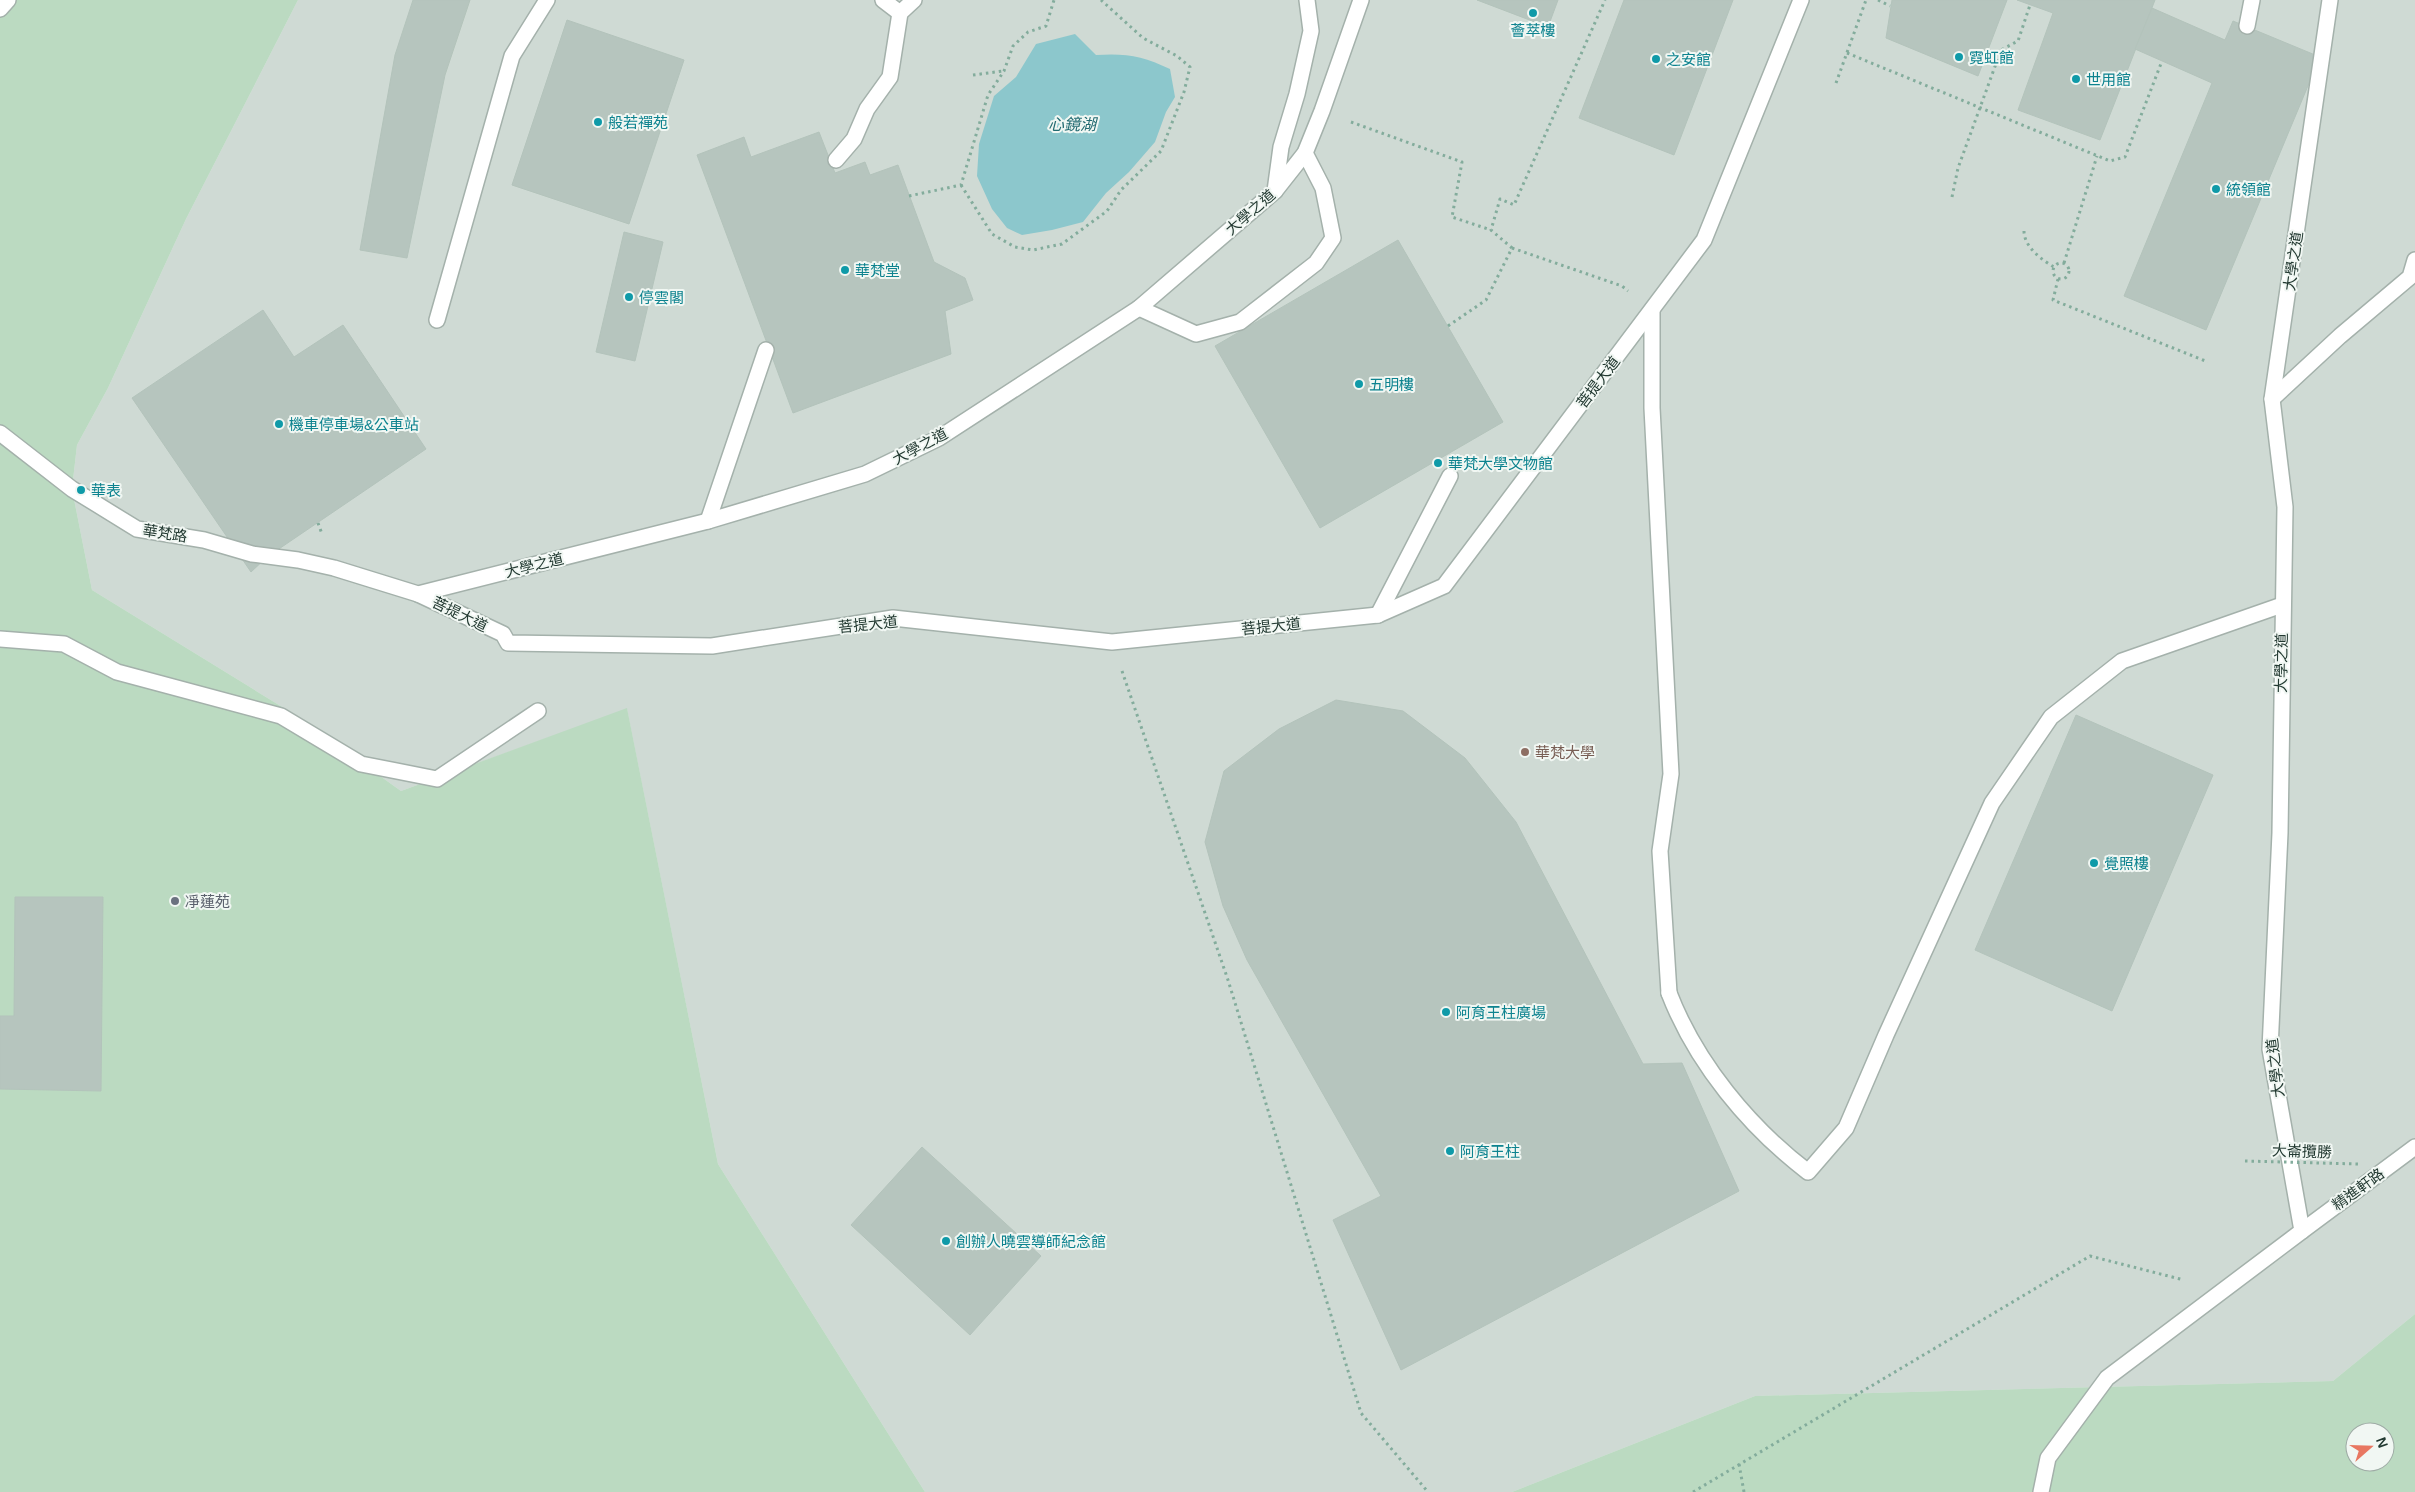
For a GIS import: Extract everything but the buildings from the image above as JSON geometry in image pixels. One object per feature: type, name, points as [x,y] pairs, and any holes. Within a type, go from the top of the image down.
[{"type":"street","points":[[0,9],[8,0]]},
{"type":"street","points":[[437,320],[512,56],[547,0]]},
{"type":"street","points":[[883,0],[900,12]]},
{"type":"street","points":[[836,160],[854,139],[867,109],[890,77],[900,12],[914,0]]},
{"type":"street","points":[[1275,191],[1281,147],[1297,94],[1312,31],[1307,0]]},
{"type":"street","name":"大學之道","points":[[418,594],[708,521],[864,474],[939,438],[1139,308],[1275,191],[1305,153],[1322,112],[1360,0]]},
{"type":"street","name":"菩提大道","points":[[418,594],[503,634],[508,643],[712,646],[892,618],[1112,642],[1378,615],[1444,586],[1704,240],[1801,0]]},
{"type":"street","points":[[2247,26],[2252,0]]},
{"type":"street","name":"大學之道","points":[[2302,1231],[2270,1048],[2280,833],[2285,507],[2272,399],[2330,0]]},
{"type":"street","points":[[1139,308],[1196,334],[1240,322],[1316,263],[1333,238],[1323,188],[1305,153]]},
{"type":"street","points":[[2272,399],[2340,336],[2410,277],[2415,260]]},
{"type":"street","points":[[1652,310],[1652,408],[1672,774],[1660,851],[1669,993],[1681,1023],[1724,1088],[1779,1150],[1808,1172],[1846,1128],[1886,1035],[1992,802],[2051,717],[2122,662],[2282,605]]},
{"type":"street","points":[[708,521],[766,350]]},
{"type":"street","name":"華梵路","points":[[0,434],[72,489],[137,529],[204,540],[252,554],[298,560],[334,568],[418,594]]},
{"type":"street","points":[[1378,615],[1450,476]]},
{"type":"street","points":[[0,639],[64,644],[117,672],[281,716],[361,764],[437,779],[538,710]]},
{"type":"street","name":"精進軒路","points":[[2302,1231],[2415,1148]]},
{"type":"street","points":[[2041,1492],[2048,1458],[2107,1378],[2302,1231]]},
{"type":"path","points":[[1054,0],[1046,26],[1028,32],[1013,46],[1004,71],[988,95],[961,185],[992,234],[1015,247],[1033,250],[1062,244],[1107,211],[1121,190],[1161,151],[1184,92],[1190,66],[1178,56],[1142,38],[1101,0]]},
{"type":"path","points":[[1491,230],[1500,199],[1514,205],[1605,0]]},
{"type":"path","points":[[1836,84],[1866,0]]},
{"type":"path","points":[[1878,0],[1890,6]]},
{"type":"path","points":[[1952,197],[1958,168],[2001,50],[2018,41],[2030,5]]},
{"type":"path","points":[[1847,52],[2110,161],[2125,157],[2162,61]]},
{"type":"path","points":[[973,75],[1004,71]]},
{"type":"path","points":[[1322,112],[1462,162],[1452,217],[1491,230],[1512,248],[1622,286],[1652,310]]},
{"type":"path","points":[[2064,264],[2097,156]]},
{"type":"path","points":[[909,196],[961,185]]},
{"type":"path","points":[[2024,231],[2024,236],[2033,251],[2041,259],[2054,267]]},
{"type":"path","points":[[1448,326],[1486,300],[1512,248]]},
{"type":"path","points":[[2058,263],[2064,264],[2070,269],[2069,274],[2064,280],[2058,279],[2053,272],[2054,267],[2058,263]]},
{"type":"path","points":[[2058,279],[2052,300],[2208,362]]},
{"type":"path","points":[[1112,642],[1228,980],[1361,1413],[1428,1492]]},
{"type":"path","name":"大崙攬勝","points":[[2245,1161],[2358,1164]]},
{"type":"path","points":[[1693,1492],[2090,1256],[2223,1290]]},
{"type":"path","points":[[1739,1464],[1744,1492]]},
{"type":"shaded area","name":"華梵大學","points":[[298,0],[2415,0],[2415,1314],[2333,1381],[1755,1396],[1512,1492],[925,1492],[718,1164],[627,709],[401,791],[292,713],[92,590],[72,489],[77,445],[108,388],[186,219]]},
{"type":"green space","points":[[0,0],[298,0],[186,219],[108,388],[77,445],[72,489],[92,590],[292,713],[401,791],[627,708],[718,1164],[925,1492],[0,1492]]},
{"type":"green space","points":[[2415,1314],[2415,1492],[1512,1492],[1755,1396],[2333,1381]]},
{"type":"water","name":"心鏡湖","points":[[1075,34],[1096,55],[1134,56],[1170,69],[1175,97],[1166,112],[1155,142],[1129,172],[1106,193],[1083,222],[1022,235],[1007,228],[992,209],[977,176],[979,144],[994,96],[1016,77],[1036,44]]},
{"type":"place","name":"薈萃樓","points":[[1533,13]]},
{"type":"place","name":"霓虹館","points":[[1959,57]]},
{"type":"place","name":"之安館","points":[[1656,59]]},
{"type":"place","name":"世用館","points":[[2076,79]]},
{"type":"place","name":"般若禪苑","points":[[598,122]]},
{"type":"place","name":"統領館","points":[[2216,189]]},
{"type":"place","name":"華梵堂","points":[[845,270]]},
{"type":"place","name":"停雲閣","points":[[629,297]]},
{"type":"place","name":"五明樓","points":[[1359,384]]},
{"type":"place","name":"機車停車場&公車站","points":[[279,424]]},
{"type":"place","name":"華梵大學文物館","points":[[1438,463]]},
{"type":"place","name":"華表","points":[[81,490]]},
{"type":"place","name":"華梵大學","points":[[1525,752]]},
{"type":"place","name":"覺照樓","points":[[2094,863]]},
{"type":"place","name":"凈蓮苑","points":[[175,901]]},
{"type":"place","name":"阿育王柱廣場","points":[[1446,1012]]},
{"type":"place","name":"阿育王柱","points":[[1450,1151]]},
{"type":"place","name":"創辦人曉雲導師紀念館","points":[[946,1241]]}]
